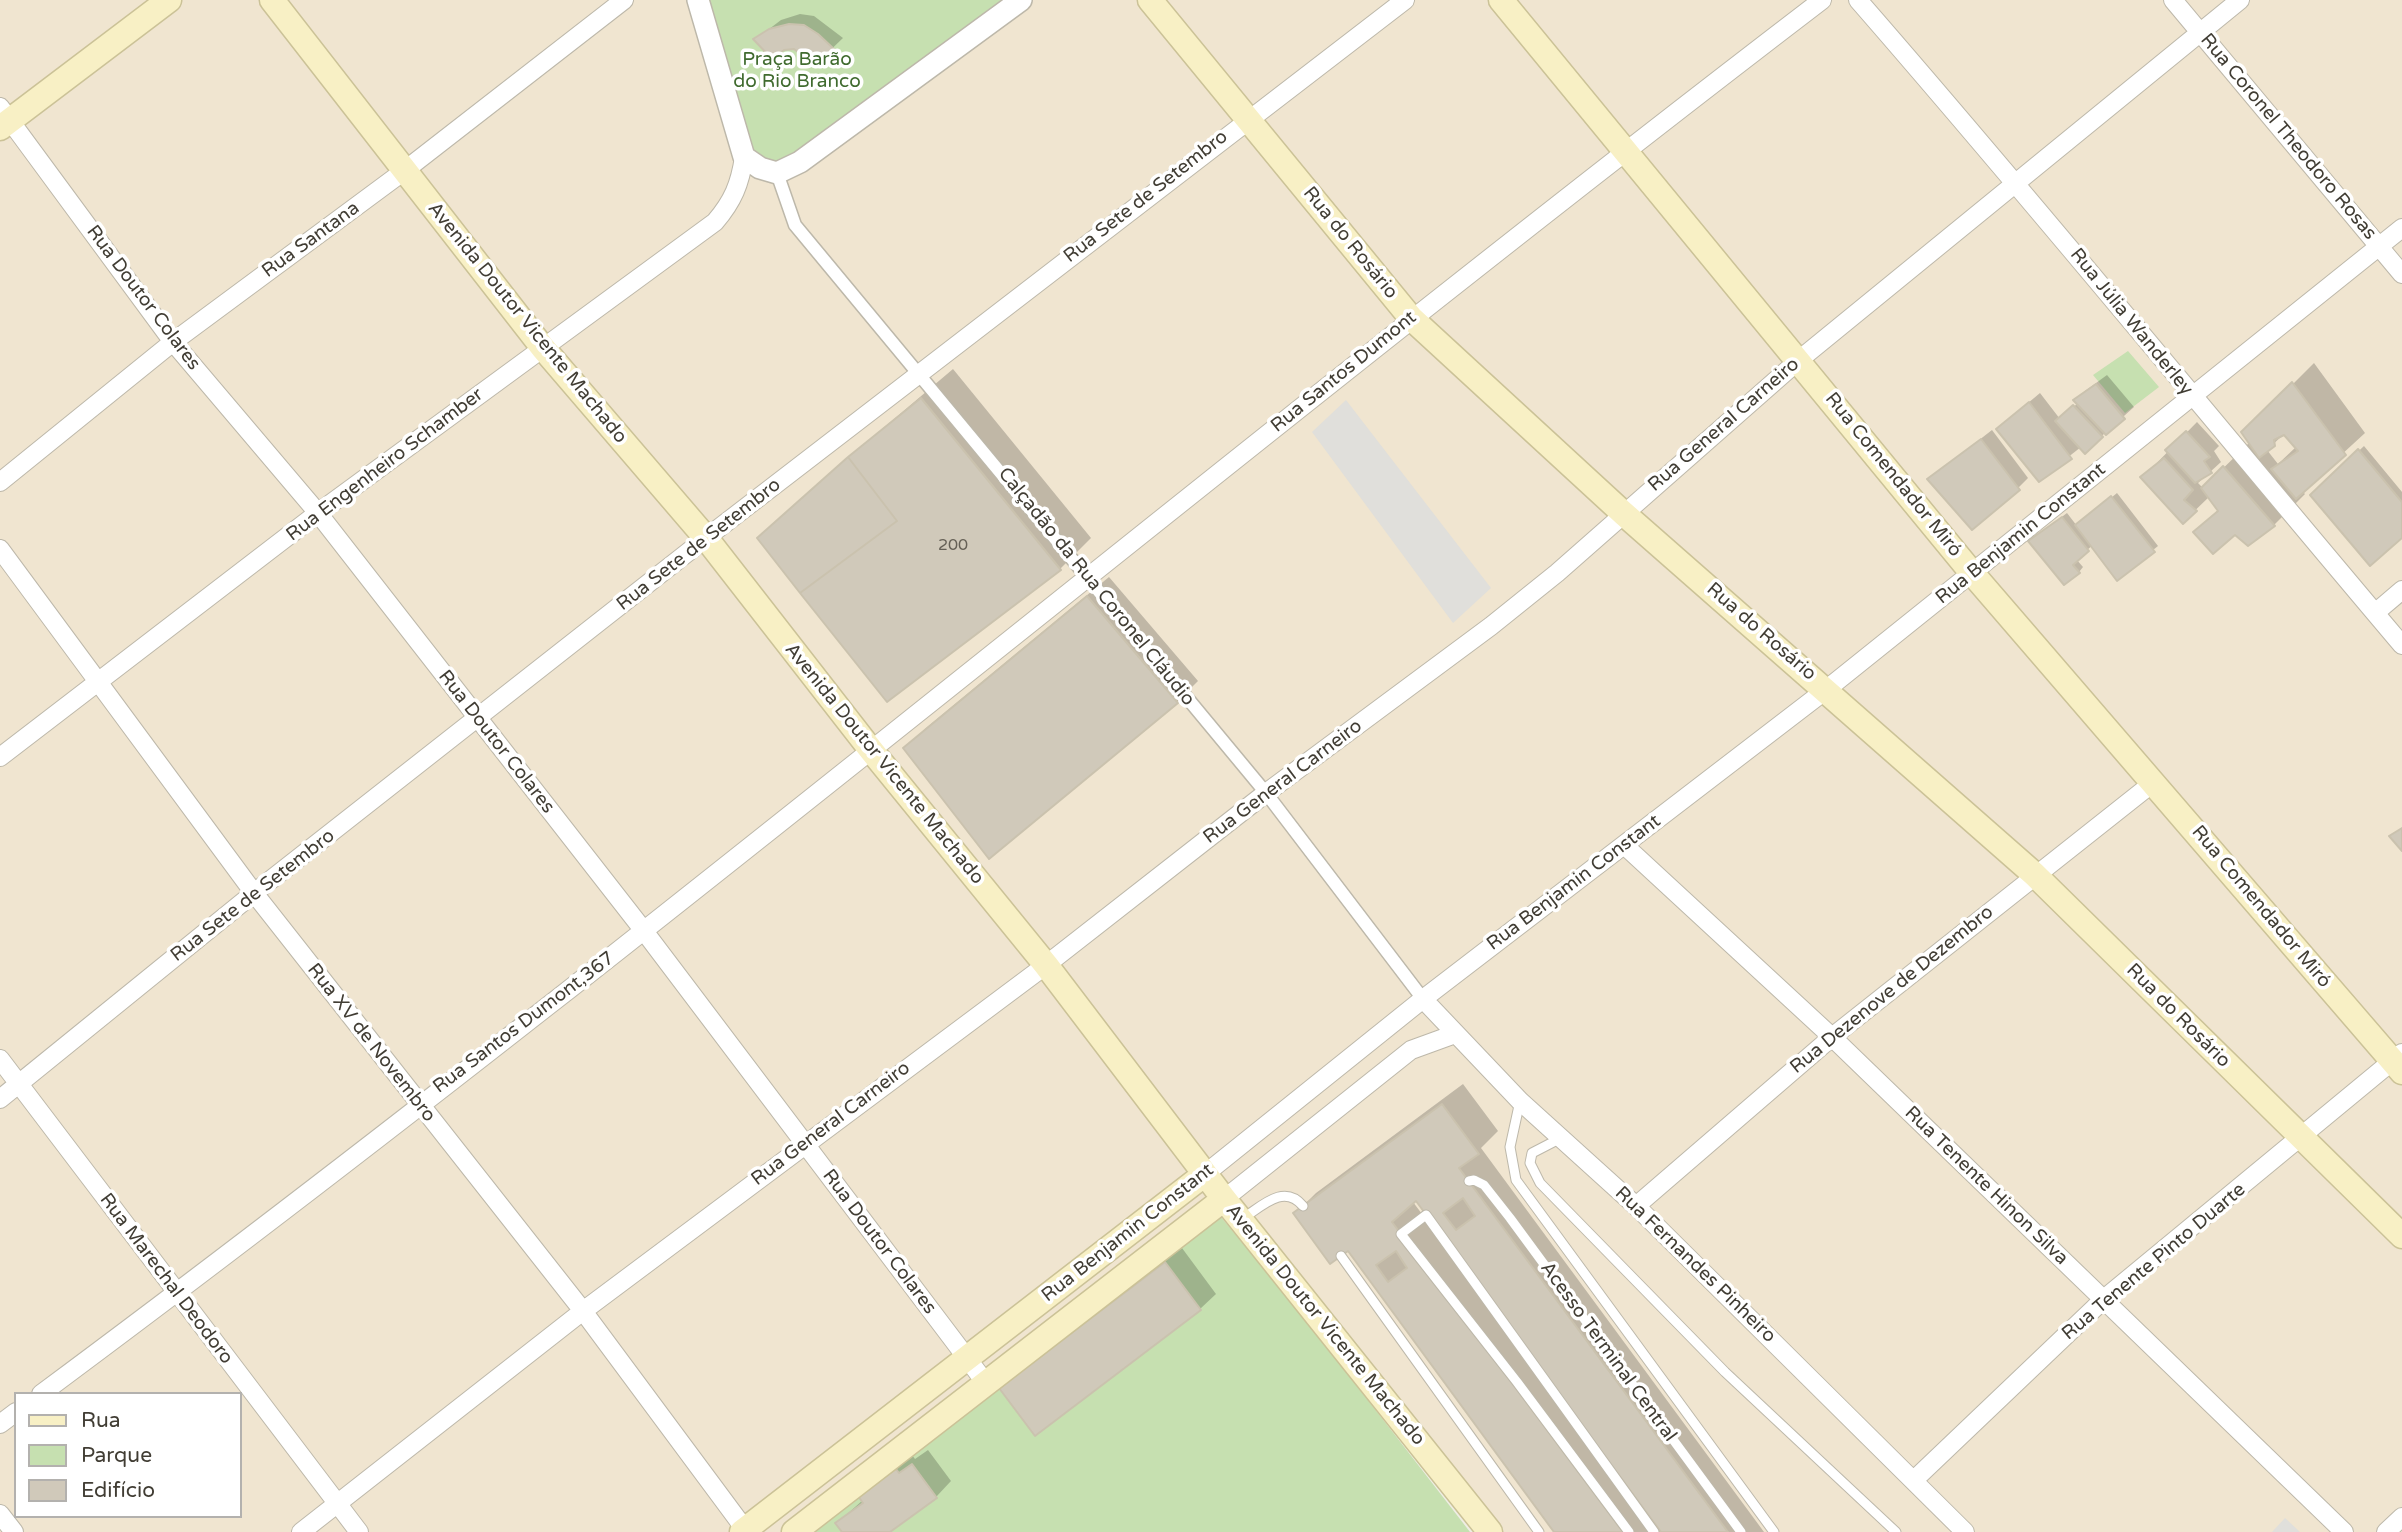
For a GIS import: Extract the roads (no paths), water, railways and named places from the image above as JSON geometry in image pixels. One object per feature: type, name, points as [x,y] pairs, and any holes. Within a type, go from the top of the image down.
[{"type":"main road","points":[[4,118],[169,0]]},
{"type":"main road","name":"Avenida Doutor Vicente Machado","points":[[272,0],[543,348],[706,538],[871,750],[1046,965],[1224,1199],[1490,1532]]},
{"type":"main road","name":"Rua do Rosário","points":[[1150,0],[1410,318],[1623,513],[1827,689],[2034,874],[2402,1236]]},
{"type":"main road","name":"Rua Comendador Miró","points":[[1501,0],[1627,149],[1972,573],[2399,1062]]},
{"type":"main road","name":"Rua Benjamin Constant","points":[[745,1531],[1205,1174]]},
{"type":"main road","name":"Rua Benjamin Constant","points":[[794,1532],[1224,1199]]},
{"type":"street","name":"Rua Santana","points":[[0,482],[173,342],[404,171],[624,0]]},
{"type":"street","points":[[698,0],[744,157],[760,168],[777,173],[800,162],[1021,0]]},
{"type":"street","name":"Rua Sete de Setembro","points":[[0,1099],[254,893],[478,720],[706,538],[1248,117],[1405,0]]},
{"type":"street","name":"Rua Santos Dumont","points":[[871,750],[1410,318],[1822,0]]},
{"type":"street","name":"Rua Júlia Wanderley","points":[[1858,0],[2016,181],[2192,398],[2402,645]]},
{"type":"street","name":"Rua Coronel Theodoro Rosas","points":[[2173,0],[2402,274]]},
{"type":"street","name":"Rua General Carneiro","points":[[301,1532],[583,1311],[1046,965],[1266,793],[1558,573],[1799,360],[2240,0]]},
{"type":"street","name":"Rua Doutor Colares","points":[[4,118],[173,342],[318,513],[644,931],[985,1382]]},
{"type":"street","name":"Rua Engenheiro Schamber","points":[[0,757],[318,513],[715,222],[736,194],[744,157]]},
{"type":"street","name":"Calçadão da Rua Coronel Cláudio","points":[[777,173],[795,225],[920,372],[1266,793],[1423,999]]},
{"type":"street","name":"Rua Benjamin Constant","points":[[1205,1174],[1423,999],[1827,689],[2402,228]]},
{"type":"street","name":"Rua XV de Novembro","points":[[0,549],[254,893],[583,1311],[745,1531]]},
{"type":"street","points":[[2375,613],[2402,590]]},
{"type":"street","name":"Rua Santos Dumont,367","points":[[43,1392],[176,1293],[644,931],[871,750]]},
{"type":"street","name":"Rua Dezenove de Dezembro","points":[[1636,1206],[1832,1037],[2034,874],[2154,782]]},
{"type":"street","name":"Rua Tenente Hinon Silva","points":[[1624,845],[1832,1037],[2344,1532]]},
{"type":"street","name":"Rua Fernandes Pinheiro","points":[[1423,999],[1520,1101],[1636,1206],[1965,1532]]},
{"type":"street","name":"Rua Benjamin Constant","points":[[1224,1199],[1411,1050],[1455,1034]]},
{"type":"street","name":"Rua Marechal Deodoro","points":[[0,1059],[359,1532]]},
{"type":"street","name":"Rua Tenente Pinto Duarte","points":[[1914,1480],[2104,1300],[2399,1062]]},
{"type":"street","points":[[0,1514],[14,1532]]},
{"type":"street","points":[[2386,1532],[2402,1517]]},
{"type":"lane","points":[[1520,1101],[1510,1147],[1516,1180],[1774,1532]]},
{"type":"lane","points":[[1561,1138],[1532,1153],[1530,1163],[1539,1183],[1725,1371],[1896,1532]]},
{"type":"lane","name":"Acesso Terminal Central","points":[[1469,1181],[1474,1180],[1484,1185],[1510,1217],[1741,1532]]},
{"type":"lane","points":[[1241,1220],[1278,1196],[1288,1194],[1303,1206]]},
{"type":"lane","points":[[1629,1532],[1517,1382],[1401,1234],[1426,1215],[1654,1532]]},
{"type":"lane","points":[[1341,1256],[1355,1268],[1539,1532]]},
{"type":"park label","name":"Praça Barão do Rio Branco","points":[[797,71]]}]
